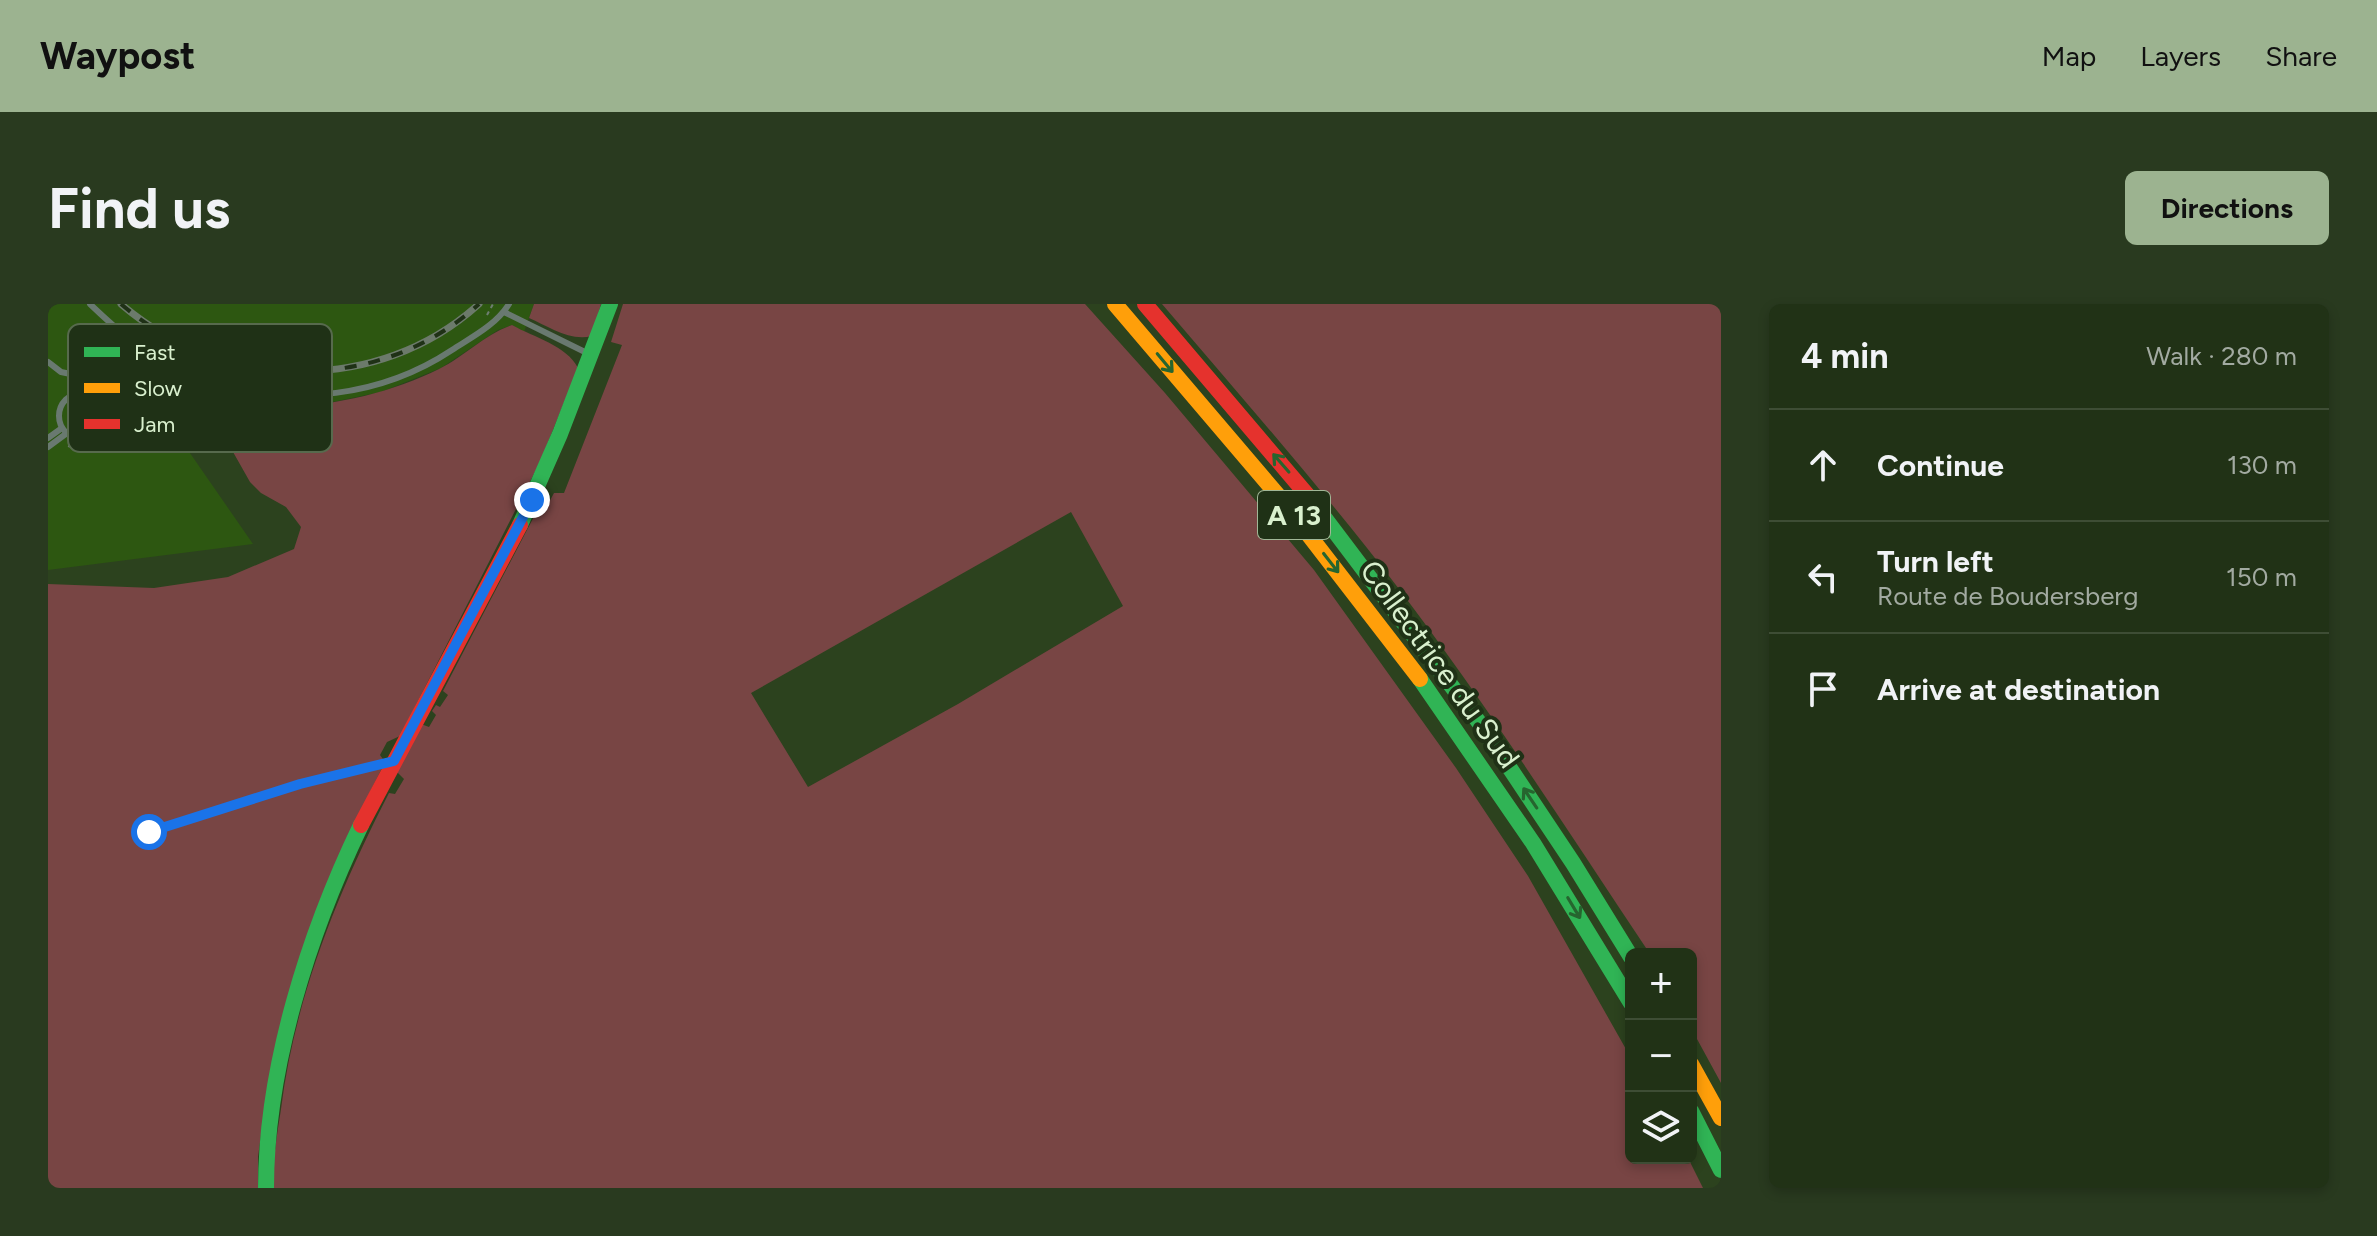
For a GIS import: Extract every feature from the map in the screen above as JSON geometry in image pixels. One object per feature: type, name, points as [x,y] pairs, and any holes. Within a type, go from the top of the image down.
[{"type":"main road","points":[[266,1188],[265,1157],[274,1100],[289,1028],[316,933],[350,850],[394,761],[532,500],[610,304]]},
{"type":"main road","name":"Collectrice du Sud","points":[[1115,304],[1278,495],[1373,617],[1532,841],[1625,993]]},
{"type":"main road","name":"Collectrice du Sud","points":[[1145,304],[1295,479],[1389,600],[1481,725],[1625,948]]},
{"type":"main road","points":[[1697,1075],[1721,1118]]},
{"type":"main road","points":[[1697,1123],[1721,1170]]},
{"type":"lane","points":[[90,304],[112,324]]},
{"type":"lane","points":[[332,393],[377,385],[436,361],[492,324],[509,304]]},
{"type":"lane","points":[[504,312],[592,355]]},
{"type":"lane","points":[[48,362],[68,373]]},
{"type":"lane","points":[[68,398],[59,414],[68,434]]},
{"type":"lane","points":[[48,447],[64,431]]},
{"type":"lane","points":[[48,438],[64,431]]},
{"type":"path","points":[[492,324],[486,313],[493,304]]},
{"type":"path","points":[[58,440],[68,446]]},
{"type":"path","points":[[149,832],[300,784],[394,761]]},
{"type":"shaded area","points":[[48,304],[534,304],[524,332],[512,325],[498,330],[441,368],[381,392],[332,402],[332,324],[68,324],[68,452],[189,452],[253,544],[48,570]]},
{"type":"shaded area","points":[[534,304],[601,304],[592,336],[576,337],[529,318]]},
{"type":"shaded area","points":[[623,304],[1085,304],[1165,393],[1314,570],[1456,768],[1528,876],[1625,1047],[1625,1164],[1691,1164],[1703,1188],[274,1188],[276,1139],[297,1026],[336,907],[389,793],[395,794],[404,779],[396,771],[421,724],[429,727],[436,715],[432,711],[436,705],[440,707],[448,695],[443,691],[539,507],[546,508],[554,493],[564,493],[622,345],[611,342]],"holes":[[[1071,512],[1123,606],[958,704],[808,787],[751,693]]]},
{"type":"shaded area","points":[[1162,304],[1721,304],[1721,1083],[1697,1039],[1697,948],[1646,948],[1432,633],[1312,481]]},
{"type":"shaded area","points":[[512,325],[566,353],[578,368],[540,462],[400,736],[387,742],[380,755],[385,762],[348,836],[263,1120],[258,1188],[48,1188],[48,584],[154,588],[228,577],[294,549],[301,527],[286,507],[261,493],[250,482],[233,452],[332,452],[332,402],[387,390],[414,380],[448,364]]},
{"type":"railway","points":[[121,304],[149,324]]},
{"type":"railway","points":[[332,368],[395,355],[439,334],[479,304]]},
{"type":"traffic: fast","points":[[520,525],[560,434],[610,304]]},
{"type":"traffic: fast","points":[[1308,496],[1481,725],[1625,948]]},
{"type":"traffic: fast","points":[[1420,679],[1533,843],[1625,993]]},
{"type":"traffic: fast","points":[[266,1188],[274,1095],[294,1002],[324,910],[361,825]]},
{"type":"traffic: fast","points":[[1697,1123],[1721,1170]]},
{"type":"traffic: slow","points":[[1115,304],[1281,499],[1420,679]]},
{"type":"traffic: slow","points":[[1697,1075],[1721,1118]]},
{"type":"traffic: jam","points":[[1145,304],[1308,496]]},
{"type":"traffic: jam","points":[[361,825],[520,525]]},
{"type":"route","points":[[149,832],[300,784],[394,761],[532,500]]}]
